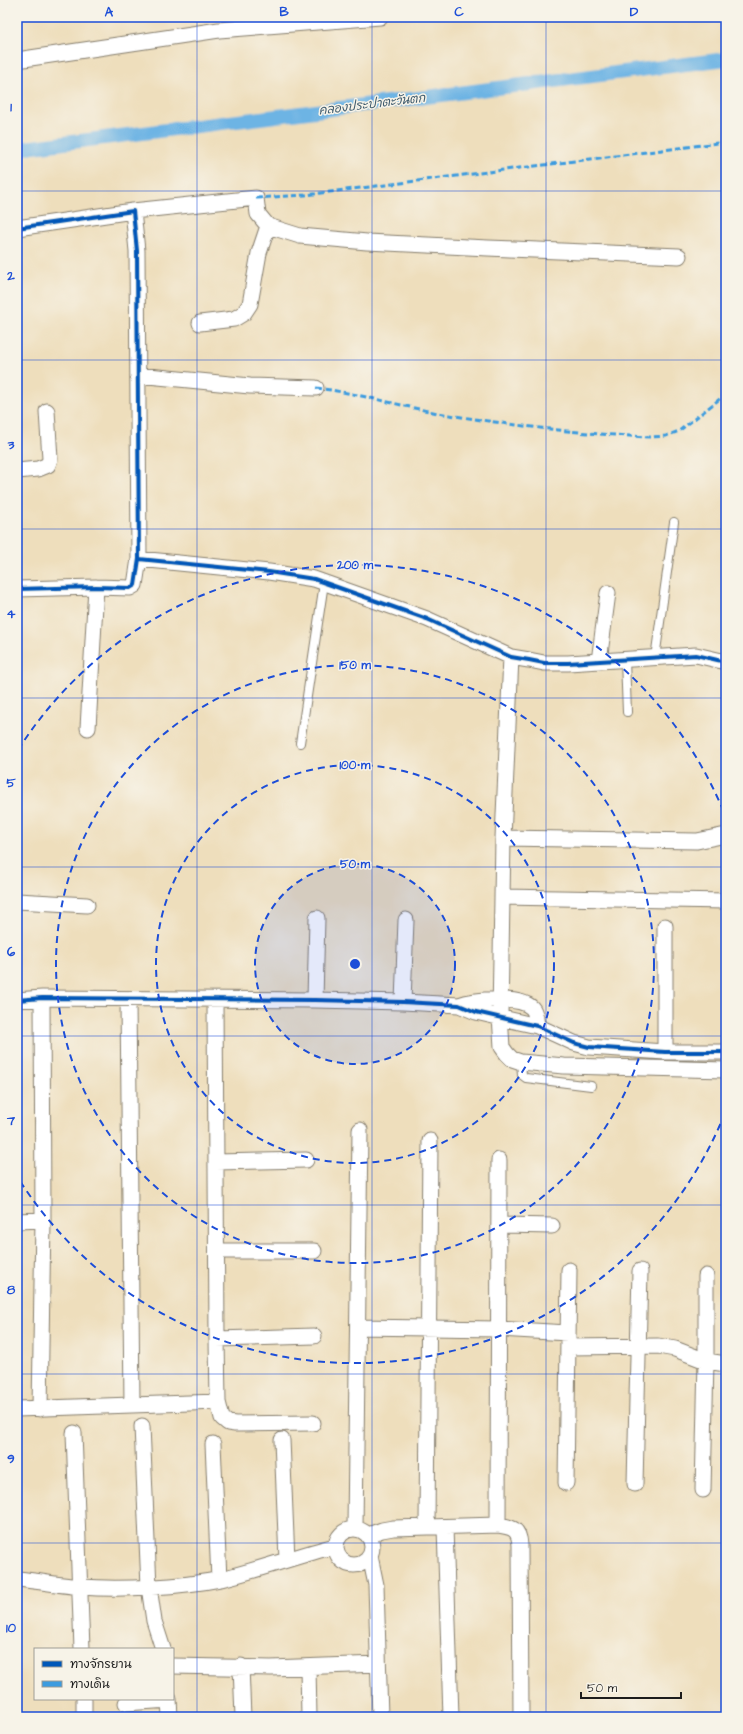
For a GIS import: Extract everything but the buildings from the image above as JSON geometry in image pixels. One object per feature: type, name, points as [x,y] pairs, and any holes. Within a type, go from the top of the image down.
[{"type":"street","points":[[17,60],[219,30],[380,17]]},
{"type":"street","points":[[17,228],[133,211],[256,198],[258,214],[268,226],[300,236],[367,242],[496,249],[679,256]]},
{"type":"street","points":[[17,590],[133,587],[135,585],[139,559],[136,251],[133,211]]},
{"type":"street","points":[[200,323],[234,319],[244,313],[250,304],[259,252],[268,226]]},
{"type":"street","points":[[138,375],[250,386],[316,388]]},
{"type":"street","points":[[17,470],[38,469],[48,464],[50,459],[47,411]]},
{"type":"street","points":[[139,559],[269,572],[314,579],[427,619],[511,657],[544,663],[625,660],[696,655],[713,652],[726,653]]},
{"type":"street","points":[[88,728],[96,587]]},
{"type":"street","points":[[599,661],[608,593]]},
{"type":"street","points":[[696,655],[726,662]]},
{"type":"street","points":[[511,657],[502,897],[500,1000],[502,1047],[506,1054],[512,1059],[521,1062],[564,1066],[726,1070]]},
{"type":"street","points":[[504,838],[697,841],[726,835]]},
{"type":"street","points":[[502,897],[726,901]]},
{"type":"street","points":[[17,901],[88,905]]},
{"type":"street","points":[[315,1000],[316,918]]},
{"type":"street","points":[[402,1002],[406,920]]},
{"type":"street","points":[[665,926],[665,1052]]},
{"type":"street","points":[[17,1000],[42,998],[128,1000],[315,1000],[402,1002],[459,1006],[476,1012],[500,1016],[537,1026],[574,1043],[589,1047],[665,1052],[726,1052]]},
{"type":"street","points":[[40,1409],[43,1220],[42,998]]},
{"type":"street","points":[[128,1000],[132,1405]]},
{"type":"street","points":[[215,1000],[218,1402],[222,1418],[228,1423],[313,1424]]},
{"type":"street","points":[[459,1006],[469,1001],[479,1000],[500,1000],[529,1006],[533,1010],[537,1026]]},
{"type":"street","points":[[360,1130],[358,1328],[361,1532],[371,1541],[372,1549],[366,1562],[352,1566],[345,1564],[339,1559],[336,1553],[335,1546],[337,1539],[348,1529],[361,1532],[393,1528],[498,1525],[515,1530],[519,1536],[521,1717]]},
{"type":"street","points":[[427,1527],[430,1141]]},
{"type":"street","points":[[216,1162],[306,1160]]},
{"type":"street","points":[[498,1525],[499,1160]]},
{"type":"street","points":[[17,1221],[43,1220]]},
{"type":"street","points":[[499,1225],[552,1226]]},
{"type":"street","points":[[216,1251],[314,1251]]},
{"type":"street","points":[[566,1483],[569,1270]]},
{"type":"street","points":[[635,1484],[640,1271]]},
{"type":"street","points":[[703,1490],[706,1276]]},
{"type":"street","points":[[358,1328],[499,1329],[568,1340],[675,1349],[706,1361],[726,1364]]},
{"type":"street","points":[[217,1338],[314,1336]]},
{"type":"street","points":[[17,1409],[218,1402]]},
{"type":"street","points":[[142,1426],[149,1587],[154,1621],[163,1648]]},
{"type":"street","points":[[74,1433],[81,1587],[82,1648]]},
{"type":"street","points":[[282,1440],[287,1560]]},
{"type":"street","points":[[213,1444],[219,1579]]},
{"type":"street","points":[[445,1527],[451,1717]]},
{"type":"street","points":[[17,1579],[81,1587],[149,1587],[219,1579],[335,1546]]},
{"type":"street","points":[[370,1556],[376,1585],[380,1717]]},
{"type":"street","points":[[174,1666],[308,1668],[378,1664]]},
{"type":"street","points":[[241,1666],[243,1717]]},
{"type":"street","points":[[308,1668],[309,1717]]},
{"type":"street","points":[[84,1700],[84,1717]]},
{"type":"street","points":[[126,1702],[155,1700]]},
{"type":"street","points":[[169,1700],[170,1717]]},
{"type":"lane","points":[[655,658],[674,522]]},
{"type":"lane","points":[[300,744],[324,583]]},
{"type":"lane","points":[[625,660],[627,712]]},
{"type":"lane","points":[[521,1062],[522,1075],[526,1078],[591,1086]]},
{"type":"waterway","name":"คลองประปาตะวันตก","points":[[17,149],[726,59]]},
{"type":"marked path","points":[[256,198],[305,195],[726,142]]},
{"type":"marked path","points":[[316,388],[362,396],[438,413],[491,421],[570,431],[650,437],[666,436],[679,431],[726,394]]},
{"type":"cycle path","points":[[17,228],[133,211],[137,251],[139,559],[135,585],[130,588],[96,587],[17,589]]},
{"type":"cycle path","points":[[139,559],[269,572],[314,579],[427,619],[511,657],[544,663],[568,663],[696,655],[726,662]]},
{"type":"cycle path","points":[[17,1000],[42,998],[315,1000],[459,1005],[476,1012],[537,1026],[574,1043],[589,1047],[665,1052],[726,1052]]}]
